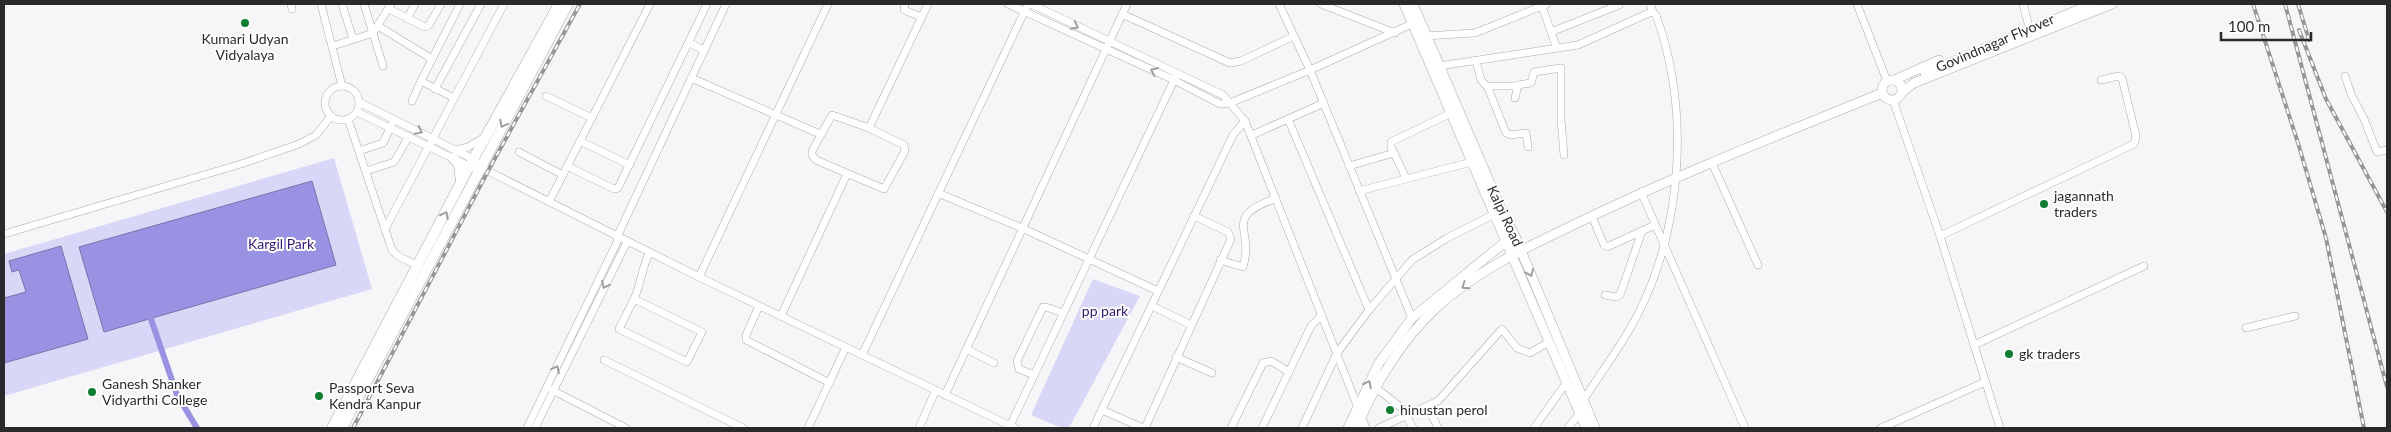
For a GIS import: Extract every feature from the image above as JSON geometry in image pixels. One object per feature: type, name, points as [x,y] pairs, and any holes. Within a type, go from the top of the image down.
[{"type":"highway","points":[[332,428],[419,266],[435,244],[462,183],[478,166],[486,136],[559,4]]},
{"type":"highway","points":[[342,428],[435,244],[568,4]]},
{"type":"highway","points":[[455,154],[459,164],[462,183]]},
{"type":"main road","name":"Kalpi Road","points":[[1404,4],[1416,22],[1439,66],[1498,212]]},
{"type":"main road","name":"Kalpi Road","points":[[1413,4],[1416,22]]},
{"type":"main road","points":[[1896,85],[2028,23],[2077,4]]},
{"type":"main road","name":"Govindnagar Flyover","points":[[1896,85],[2092,4]]},
{"type":"main road","points":[[1896,85],[1898,98],[1893,100],[1886,98],[1882,93],[1883,86],[1914,83],[2112,4]]},
{"type":"main road","name":"Kalpi Road","points":[[1423,36],[1472,162],[1511,238],[1549,342],[1586,428]]},
{"type":"main road","points":[[1357,428],[1361,416],[1384,373],[1416,329],[1436,309],[1516,251],[1641,192],[1882,93]]},
{"type":"main road","points":[[1348,428],[1379,363],[1412,318],[1511,238]]},
{"type":"main road","name":"Kalpi Road","points":[[1516,251],[1595,428]]},
{"type":"street","points":[[321,4],[342,86]]},
{"type":"street","points":[[342,4],[353,39]]},
{"type":"street","points":[[364,4],[383,66]]},
{"type":"street","points":[[407,19],[415,4]]},
{"type":"street","points":[[333,46],[372,33],[390,6],[407,19],[426,27],[441,4]]},
{"type":"street","points":[[412,101],[460,4]]},
{"type":"street","points":[[435,88],[481,4]]},
{"type":"street","points":[[385,229],[504,4]]},
{"type":"street","points":[[549,202],[650,4]]},
{"type":"street","points":[[567,166],[616,189],[620,186],[707,4]]},
{"type":"street","points":[[527,428],[726,4]]},
{"type":"street","points":[[699,277],[828,4]]},
{"type":"street","points":[[905,4],[904,10],[921,18]]},
{"type":"street","points":[[869,128],[928,4]]},
{"type":"street","points":[[1008,4],[1106,49],[1176,76]]},
{"type":"street","points":[[862,355],[1030,4],[1110,41],[1176,76],[1220,104],[1230,103],[1310,70],[1416,22]]},
{"type":"street","points":[[944,395],[1127,4]]},
{"type":"street","points":[[1279,4],[1324,103],[1412,318]]},
{"type":"street","points":[[1320,4],[1395,33]]},
{"type":"street","points":[[1583,401],[1638,314],[1665,245],[1675,178],[1676,128],[1674,92],[1666,47],[1650,4]]},
{"type":"street","points":[[1857,4],[1896,85]]},
{"type":"street","points":[[2024,4],[2028,23]]},
{"type":"street","points":[[1423,36],[1475,33],[1545,5],[1556,46]]},
{"type":"street","points":[[1552,32],[1620,5]]},
{"type":"street","points":[[1439,66],[1578,44],[1654,12]]},
{"type":"street","points":[[1122,14],[1230,62],[1241,61],[1294,36]]},
{"type":"street","points":[[378,26],[432,59]]},
{"type":"street","points":[[689,43],[704,50]]},
{"type":"street","points":[[1476,61],[1482,80],[1506,133],[1511,135],[1526,133],[1528,147]]},
{"type":"street","points":[[1486,86],[1517,86],[1520,83],[1531,83],[1534,72],[1561,68],[1561,120],[1564,156]]},
{"type":"street","points":[[359,102],[434,139],[455,154],[649,253],[1011,427],[1088,259],[1176,76]]},
{"type":"street","points":[[1940,236],[2134,144],[2136,136],[2122,78],[2118,76],[2101,80]]},
{"type":"street","points":[[2345,76],[2350,94],[2364,119],[2377,152],[2387,150]]},
{"type":"street","points":[[691,78],[820,134]]},
{"type":"street","points":[[421,81],[454,98]]},
{"type":"street","points":[[342,86],[356,92],[359,102],[357,112],[348,119],[339,120],[331,116],[325,106],[327,94],[331,89],[342,86]]},
{"type":"street","points":[[1516,98],[1517,86]]},
{"type":"street","points":[[546,96],[592,118]]},
{"type":"street","points":[[1893,100],[1940,236],[2000,428]]},
{"type":"street","points":[[1230,103],[1245,121],[1252,135],[1366,428]]},
{"type":"street","points":[[1252,135],[1324,103]]},
{"type":"street","points":[[357,112],[430,146],[455,154],[486,136]]},
{"type":"street","points":[[1406,178],[1390,144],[1393,140],[1424,128],[1452,113]]},
{"type":"street","points":[[833,115],[901,142],[905,151],[884,189],[847,174],[812,156],[812,151],[820,134],[828,118],[833,115]]},
{"type":"street","points":[[4,234],[241,164],[299,144],[316,135],[331,116]]},
{"type":"street","points":[[348,119],[395,254],[419,266]]},
{"type":"street","points":[[359,151],[383,143],[394,119]]},
{"type":"street","points":[[1288,119],[1369,310]]},
{"type":"street","points":[[1093,428],[1233,135],[1245,121]]},
{"type":"street","points":[[366,171],[394,162],[409,136]]},
{"type":"street","points":[[580,141],[630,165]]},
{"type":"street","points":[[519,152],[563,175]]},
{"type":"street","points":[[1349,166],[1394,153]]},
{"type":"street","points":[[1359,191],[1472,162]]},
{"type":"street","points":[[1712,163],[1758,265]]},
{"type":"street","points":[[781,316],[847,174]]},
{"type":"street","points":[[1641,192],[1744,428]]},
{"type":"street","points":[[938,193],[1022,228],[1158,291]]},
{"type":"street","points":[[1220,260],[1243,267],[1243,228],[1246,215],[1256,206],[1276,198]]},
{"type":"street","points":[[1302,428],[1337,353],[1369,310],[1412,260],[1447,238],[1498,212]]},
{"type":"street","points":[[1102,410],[1144,428],[1231,239],[1230,235],[1194,216]]},
{"type":"street","points":[[1592,216],[1606,247],[1655,225]]},
{"type":"street","points":[[1604,296],[1616,297],[1620,294],[1642,231]]},
{"type":"street","points":[[535,428],[627,242]]},
{"type":"street","points":[[634,299],[702,332],[687,362],[619,329],[634,299],[640,288],[643,267],[649,253]]},
{"type":"street","points":[[1974,345],[2144,266]]},
{"type":"street","points":[[759,306],[746,335],[746,340],[830,383]]},
{"type":"street","points":[[1034,375],[1018,368],[1017,361],[1043,307],[1046,306],[1063,313]]},
{"type":"street","points":[[1152,306],[1191,325]]},
{"type":"street","points":[[1262,428],[1311,326],[1322,315]]},
{"type":"street","points":[[2246,328],[2295,316]]},
{"type":"street","points":[[1379,428],[1428,407],[1442,397],[1502,329],[1517,348],[1530,353],[1549,342]]},
{"type":"street","points":[[808,428],[846,347]]},
{"type":"street","points":[[966,349],[994,363]]},
{"type":"street","points":[[1176,357],[1212,372]]},
{"type":"street","points":[[604,360],[743,428]]},
{"type":"street","points":[[1231,428],[1263,362],[1271,361],[1290,372]]},
{"type":"street","points":[[1534,428],[1566,382]]},
{"type":"street","points":[[1881,428],[1985,382]]},
{"type":"street","points":[[547,387],[626,428]]},
{"type":"street","points":[[1376,388],[1402,409],[1408,416],[1413,428]]},
{"type":"street","points":[[919,428],[935,392]]},
{"type":"street","points":[[1428,407],[1438,428]]},
{"type":"street","points":[[1568,428],[1579,414]]},
{"type":"green space","name":"Kargil Park","points":[[334,158],[372,289],[4,396],[4,254]]},
{"type":"green space","name":"pp park","points":[[1093,279],[1140,296],[1069,428],[1062,428],[1031,415]]},
{"type":"shaded area","points":[[312,181],[336,265],[104,332],[79,247]]},
{"type":"shaded area","points":[[61,246],[88,339],[4,363],[4,298],[26,292],[19,270],[12,272],[9,261]]},
{"type":"waterway","points":[[151,319],[177,395],[197,428]]},
{"type":"railway","points":[[353,428],[488,171],[580,4]]},
{"type":"railway","points":[[2253,4],[2298,143],[2326,238],[2364,428]]},
{"type":"railway","points":[[2285,4],[2387,387]]},
{"type":"railway","points":[[2298,4],[2309,40]]},
{"type":"railway","points":[[2299,30],[2326,99],[2387,212]]},
{"type":"place","name":"Kumari Udyan Vidyalaya","points":[[245,23]]},
{"type":"place","name":"jagannath traders","points":[[2044,204]]},
{"type":"place","name":"gk traders","points":[[2009,354]]},
{"type":"place","name":"Ganesh Shanker Vidyarthi College","points":[[92,392]]},
{"type":"place","name":"Passport Seva Kendra Kanpur","points":[[319,396]]},
{"type":"place","name":"hinustan perol","points":[[1390,410]]}]
